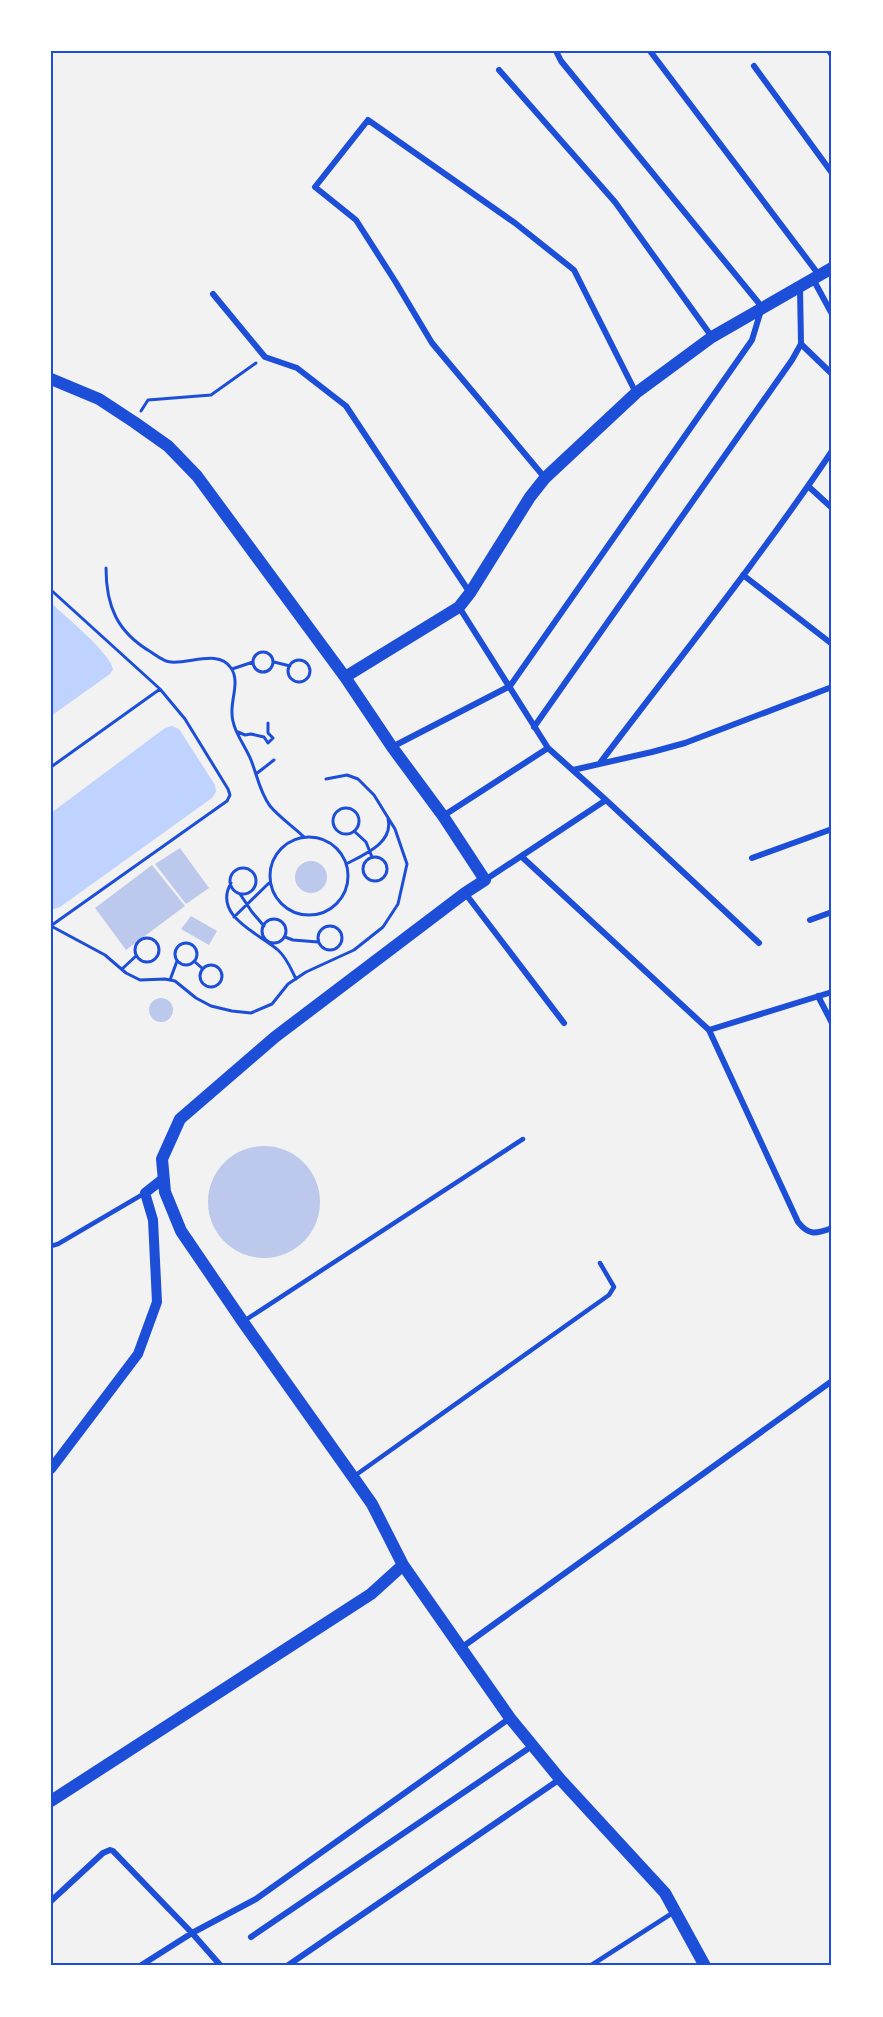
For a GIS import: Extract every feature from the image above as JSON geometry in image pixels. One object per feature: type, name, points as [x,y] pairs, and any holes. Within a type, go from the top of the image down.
[{"type":"main road","points":[[345,677],[459,607],[470,594],[530,496],[545,478],[636,393],[712,337],[832,268]]},
{"type":"main road","points":[[51,379],[99,399],[134,422],[168,446],[196,476],[345,677],[485,880],[274,1037],[180,1119],[162,1159],[165,1192],[181,1231],[372,1504],[403,1565],[510,1718],[560,1779],[664,1893],[705,1966]]},
{"type":"main road","points":[[51,1801],[371,1594],[403,1565]]},
{"type":"street","points":[[392,747],[510,686],[752,340],[762,307],[561,61],[556,51]]},
{"type":"street","points":[[650,51],[816,277],[832,314]]},
{"type":"street","points":[[829,51],[832,55]]},
{"type":"street","points":[[754,66],[832,172]]},
{"type":"street","points":[[499,70],[615,202],[712,337]]},
{"type":"street","points":[[545,478],[432,343],[356,220],[315,187],[368,120],[515,223],[574,270],[636,393]]},
{"type":"street","points":[[534,727],[786,370],[801,344],[800,287]]},
{"type":"street","points":[[213,294],[265,357],[297,368],[346,406],[470,594]]},
{"type":"street","points":[[801,344],[832,374]]},
{"type":"street","points":[[600,763],[743,574],[832,451]]},
{"type":"street","points":[[808,486],[832,508]]},
{"type":"street","points":[[743,574],[832,644]]},
{"type":"street","points":[[459,607],[548,748],[759,943]]},
{"type":"street","points":[[573,770],[652,753],[685,743],[832,687]]},
{"type":"street","points":[[442,816],[548,748]]},
{"type":"street","points":[[485,880],[606,800]]},
{"type":"street","points":[[752,858],[832,829]]},
{"type":"street","points":[[522,856],[709,1030],[798,1222],[809,1233],[816,1234],[832,1228]]},
{"type":"street","points":[[465,893],[564,1023]]},
{"type":"street","points":[[810,920],[832,912]]},
{"type":"street","points":[[709,1030],[832,992]]},
{"type":"street","points":[[818,996],[832,1023]]},
{"type":"street","points":[[51,1469],[138,1354],[157,1302],[153,1220],[145,1193],[164,1178]]},
{"type":"street","points":[[461,1648],[832,1381]]},
{"type":"street","points":[[140,1966],[192,1933],[256,1899],[510,1718]]},
{"type":"street","points":[[251,1937],[533,1745]]},
{"type":"street","points":[[287,1966],[560,1779]]},
{"type":"street","points":[[51,1901],[103,1853],[110,1850],[116,1852],[221,1966]]},
{"type":"lane","points":[[243,1322],[523,1139]]},
{"type":"lane","points":[[51,1246],[145,1193]]},
{"type":"lane","points":[[353,1477],[609,1295],[614,1287],[600,1263]]},
{"type":"lane","points":[[590,1966],[675,1912]]},
{"type":"path","points":[[134,422],[148,400],[211,395],[265,357]]},
{"type":"path","points":[[106,568],[108,599],[128,635],[148,651],[168,662],[187,662],[214,657],[223,660],[232,669],[235,681],[232,715],[260,788],[270,806],[304,837]]},
{"type":"path","points":[[51,590],[160,689],[185,719],[230,795],[227,801],[51,926],[105,956],[126,973],[140,980],[175,981],[196,998],[211,1006],[232,1011],[251,1012],[272,1004],[288,984],[354,950],[383,927],[398,904],[407,864],[395,829],[374,795],[358,779],[347,776],[326,779]]},
{"type":"path","points":[[262,651],[271,655],[274,662],[269,670],[262,672],[256,669],[253,662],[256,654],[262,651]]},
{"type":"path","points":[[302,660],[308,664],[309,674],[305,680],[295,681],[290,676],[290,666],[295,661],[302,660]]},
{"type":"path","points":[[232,669],[253,662]]},
{"type":"path","points":[[274,662],[290,666]]},
{"type":"path","points":[[51,767],[160,689]]},
{"type":"path","points":[[237,731],[244,735],[264,736],[268,743],[273,738],[268,733],[268,723]]},
{"type":"path","points":[[256,774],[274,760]]},
{"type":"path","points":[[349,808],[357,812],[360,821],[354,831],[345,834],[334,827],[334,815],[340,809],[349,808]]},
{"type":"path","points":[[346,864],[385,838],[389,823],[384,810]]},
{"type":"path","points":[[354,831],[366,842],[372,857]]},
{"type":"path","points":[[304,837],[325,840],[343,856],[346,864],[348,880],[338,903],[327,911],[314,915],[300,915],[287,909],[277,900],[270,882],[272,861],[279,850],[289,842],[304,837]]},
{"type":"path","points":[[372,857],[382,858],[388,869],[385,877],[378,881],[370,880],[363,871],[364,864],[372,857]]},
{"type":"path","points":[[240,893],[253,889],[256,881],[254,873],[246,868],[238,869],[232,875],[226,897],[234,917],[281,953],[296,979]]},
{"type":"path","points":[[234,917],[270,882]]},
{"type":"path","points":[[231,884],[264,926]]},
{"type":"path","points":[[272,919],[279,920],[286,928],[284,936],[276,942],[268,940],[263,934],[264,926],[272,919]]},
{"type":"path","points":[[328,926],[340,931],[342,938],[339,946],[334,950],[325,950],[318,942],[317,937],[321,929],[328,926]]},
{"type":"path","points":[[284,936],[293,940],[318,942]]},
{"type":"path","points":[[148,938],[158,944],[158,955],[152,960],[144,961],[137,956],[135,949],[141,939],[148,938]]},
{"type":"path","points":[[170,980],[177,961],[176,950],[181,944],[188,943],[194,947],[197,954],[194,961],[185,965],[177,961]]},
{"type":"path","points":[[334,950],[338,958]]},
{"type":"path","points":[[122,969],[137,956]]},
{"type":"path","points":[[194,961],[203,969]]},
{"type":"path","points":[[209,966],[219,968],[222,974],[219,984],[212,987],[205,986],[200,976],[203,969],[209,966]]},
{"type":"water","points":[[51,603],[96,644],[113,669],[110,674],[51,716]]},
{"type":"water","points":[[172,726],[179,729],[215,785],[216,792],[212,798],[60,907],[51,910],[51,813],[165,728]]},
{"type":"building","points":[[180,848],[209,888],[186,904],[155,864]]},
{"type":"building","points":[[311,861],[322,866],[327,877],[322,888],[311,893],[300,888],[295,877],[300,866]]},
{"type":"building","points":[[152,865],[185,906],[126,950],[95,908]]},
{"type":"building","points":[[191,916],[217,931],[209,945],[181,929]]},
{"type":"building","points":[[161,998],[169,1002],[173,1010],[169,1018],[161,1022],[153,1018],[149,1010],[153,1002]]},
{"type":"building","points":[[264,1146],[286,1150],[304,1162],[316,1180],[320,1202],[316,1224],[304,1242],[286,1254],[264,1258],[242,1254],[224,1242],[212,1224],[208,1202],[212,1180],[224,1162],[242,1150]]}]
